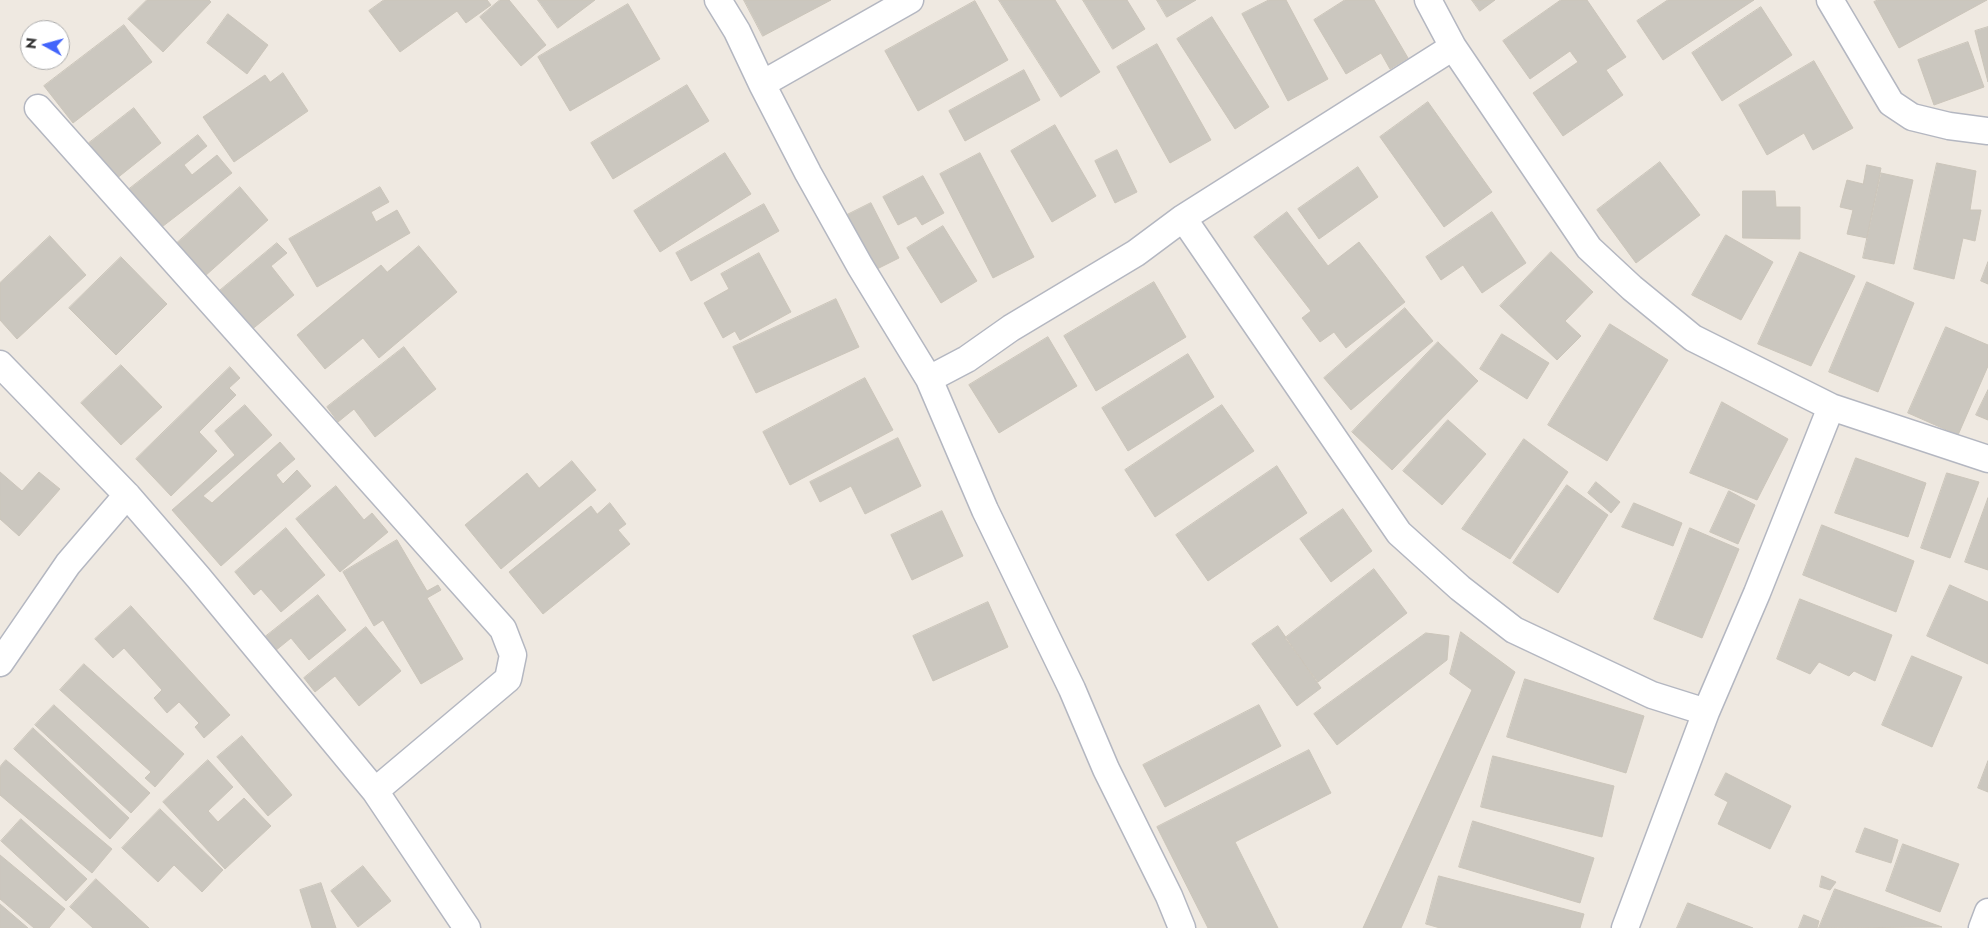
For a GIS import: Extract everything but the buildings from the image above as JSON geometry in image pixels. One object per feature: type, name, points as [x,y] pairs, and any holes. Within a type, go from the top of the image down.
[{"type":"street","points":[[718,0],[737,31],[808,173],[860,266],[929,380],[984,510],[1072,689],[1106,769],[1169,896],[1182,928]]},
{"type":"street","points":[[762,84],[910,0]]},
{"type":"street","points":[[1428,0],[1454,47],[1589,248],[1632,288],[1693,338],[1831,406],[1988,459]]},
{"type":"street","points":[[1830,0],[1890,103],[1912,117],[1949,126],[1988,131]]},
{"type":"street","points":[[929,380],[967,359],[1011,328],[1136,252],[1182,218],[1454,47]]},
{"type":"street","points":[[38,108],[503,629],[513,655],[508,679],[375,791]]},
{"type":"street","points":[[1182,218],[1399,533],[1460,588],[1514,630],[1652,694],[1706,712]]},
{"type":"street","points":[[0,364],[127,495],[198,577],[375,791],[467,928]]},
{"type":"street","points":[[1625,928],[1706,712],[1831,406]]},
{"type":"street","points":[[0,663],[68,564],[127,495]]},
{"type":"street","points":[[1982,928],[1988,912]]}]
